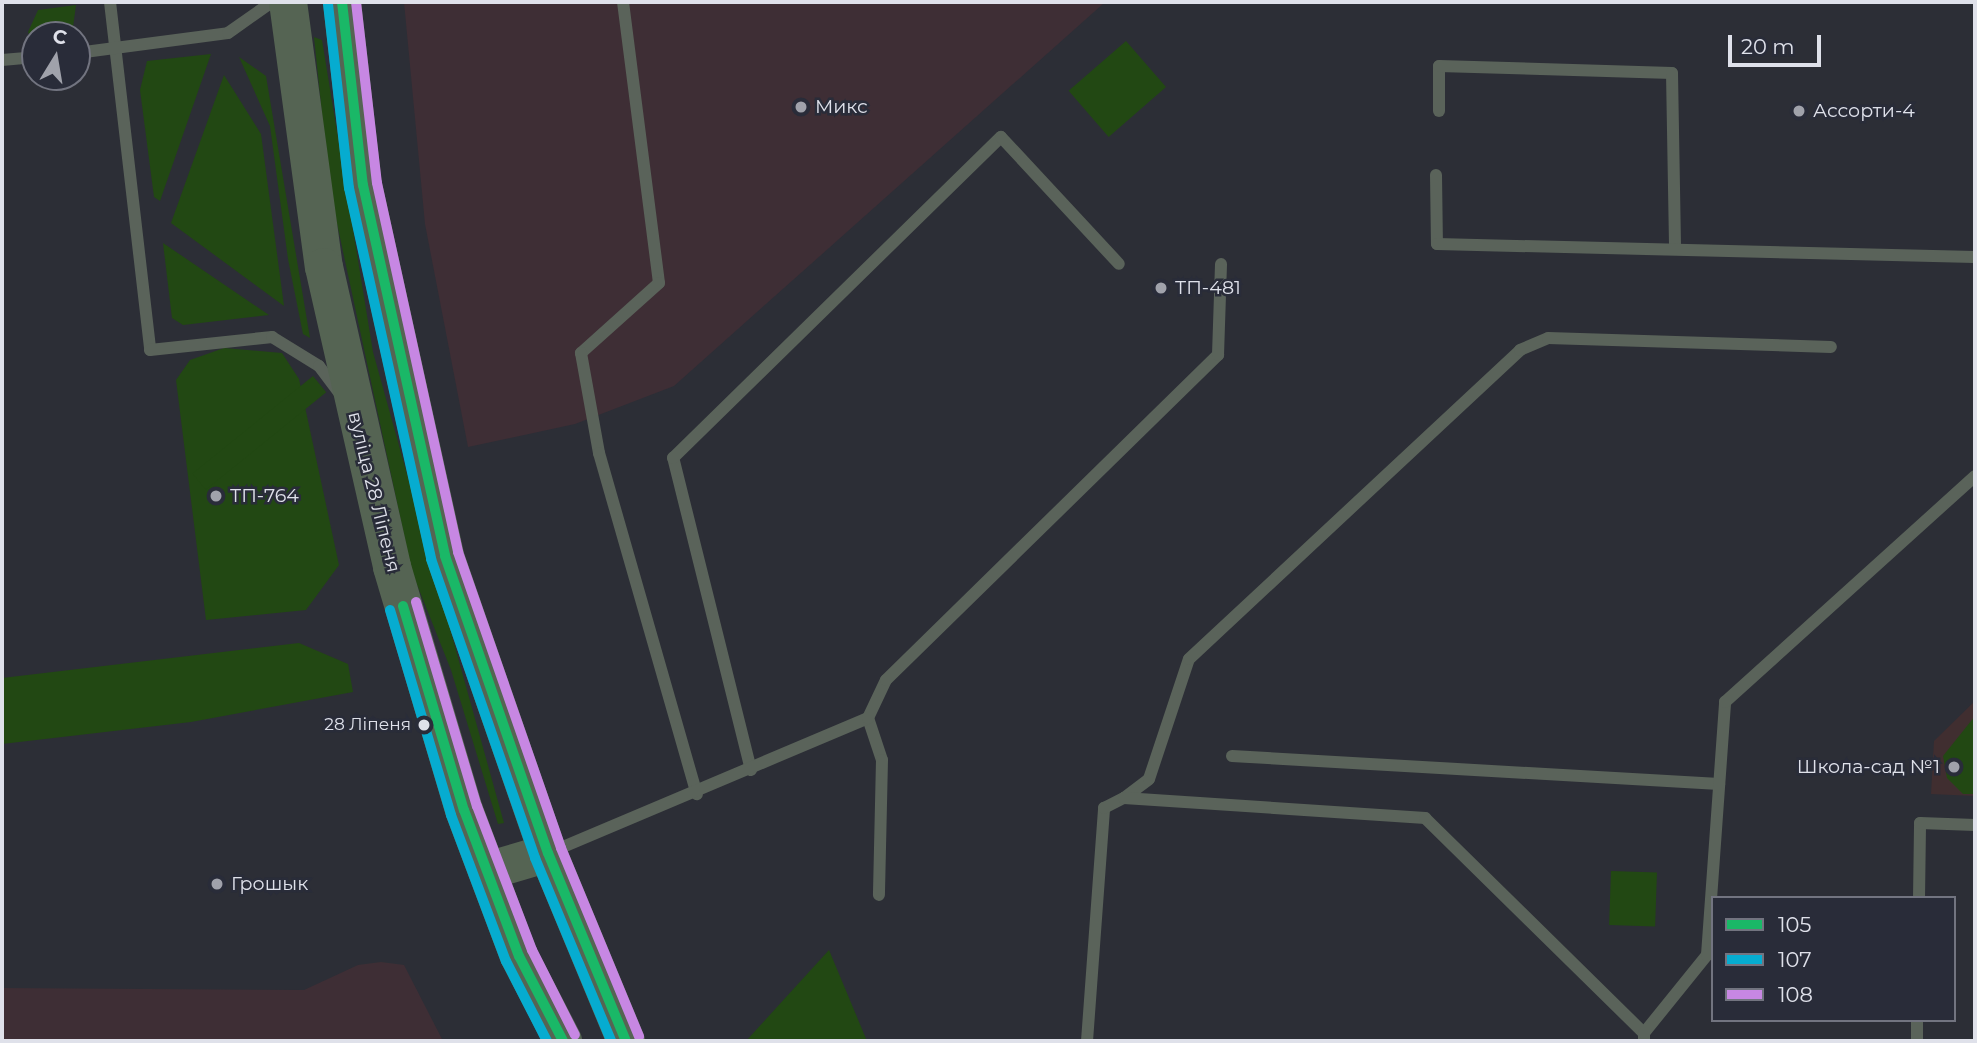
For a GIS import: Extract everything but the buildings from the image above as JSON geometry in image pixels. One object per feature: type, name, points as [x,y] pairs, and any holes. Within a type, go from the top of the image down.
[{"type":"main road","name":"вуліца 28 Ліпеня","points":[[288,2],[324,267],[354,414],[431,706],[519,956],[563,1041]]},
{"type":"main road","points":[[342,2],[363,185],[397,359],[445,556],[548,853],[626,1041]]},
{"type":"main road","points":[[487,871],[548,853]]},
{"type":"lane","points":[[110,2],[150,350],[272,337],[319,366],[354,414]]},
{"type":"lane","points":[[91,52],[228,33],[272,2]]},
{"type":"lane","points":[[623,2],[659,283],[581,353],[600,453],[697,794]]},
{"type":"lane","points":[[2,60],[21,58]]},
{"type":"lane","points":[[1439,111],[1439,66],[1672,73],[1675,249]]},
{"type":"lane","points":[[751,770],[673,458],[1001,137],[1119,264]]},
{"type":"lane","points":[[1436,174],[1437,244],[1975,257]]},
{"type":"lane","points":[[548,853],[697,794],[868,718],[886,680],[1218,355],[1222,264]]},
{"type":"lane","points":[[1087,1041],[1104,808],[1125,797],[1149,779],[1189,659],[1520,350],[1548,338],[1832,347]]},
{"type":"lane","points":[[1711,896],[1725,702],[1975,476]]},
{"type":"lane","points":[[868,718],[882,760],[879,895]]},
{"type":"lane","points":[[1232,755],[1719,784]]},
{"type":"lane","points":[[1125,797],[1425,818],[1644,1037],[1707,955],[1711,898]]},
{"type":"lane","points":[[1919,896],[1920,823],[1975,825]]},
{"type":"lane","points":[[1917,1022],[1917,1041]]},
{"type":"shaded area","points":[[404,2],[1104,3],[674,386],[575,424],[468,447],[425,224]]},
{"type":"shaded area","name":"Школа-сад №1","points":[[1975,701],[1975,796],[1931,794],[1934,741]]},
{"type":"shaded area","points":[[381,962],[404,965],[443,1041],[2,1041],[2,988],[304,990],[358,965]]},
{"type":"green space","points":[[76,5],[74,21],[33,21],[38,10]]},
{"type":"green space","points":[[314,37],[322,40],[373,352],[504,823],[498,824],[451,670],[412,572],[330,191]]},
{"type":"green space","points":[[1126,41],[1166,87],[1109,137],[1069,91]]},
{"type":"green space","points":[[211,54],[160,201],[154,197],[140,90],[147,61]]},
{"type":"green space","points":[[239,57],[266,76],[310,338],[303,334],[288,259],[270,126]]},
{"type":"green space","points":[[224,75],[261,134],[284,306],[171,223]]},
{"type":"green space","points":[[163,243],[269,315],[183,325],[172,318]]},
{"type":"green space","points":[[224,348],[282,353],[299,379],[339,565],[306,610],[206,620],[176,380],[190,360]]},
{"type":"green space","points":[[313,376],[326,392],[206,490],[193,474]]},
{"type":"green space","points":[[299,643],[348,664],[353,692],[191,722],[2,744],[2,678]]},
{"type":"green space","points":[[1975,716],[1975,794],[1963,794],[1947,778],[1943,756]]},
{"type":"green space","points":[[1611,871],[1657,873],[1655,927],[1609,925]]},
{"type":"green space","points":[[829,950],[867,1041],[746,1041]]},
{"type":"transit line","name":"105","points":[[342,2],[363,185],[445,556],[548,853],[626,1041]]},
{"type":"transit line","name":"108","points":[[356,2],[377,183],[458,552],[561,848],[639,1036]]},
{"type":"transit line","name":"107","points":[[328,4],[349,188],[431,559],[535,858],[611,1041]]},
{"type":"transit line","name":"108","points":[[416,602],[477,806],[532,950],[575,1035]]},
{"type":"transit line","name":"105","points":[[403,606],[464,810],[519,956],[563,1041]]},
{"type":"transit line","name":"107","points":[[390,610],[451,815],[506,961],[547,1041]]},
{"type":"place","name":"Микс","points":[[801,107]]},
{"type":"place","name":"Ассорти-4","points":[[1799,111]]},
{"type":"place","name":"ТП-481","points":[[1161,288]]},
{"type":"place","name":"ТП-764","points":[[216,496]]},
{"type":"place","name":"28 Ліпеня","points":[[424,725]]},
{"type":"place","name":"Школа-сад №1","points":[[1954,767]]},
{"type":"place","name":"Грошык","points":[[217,884]]}]
